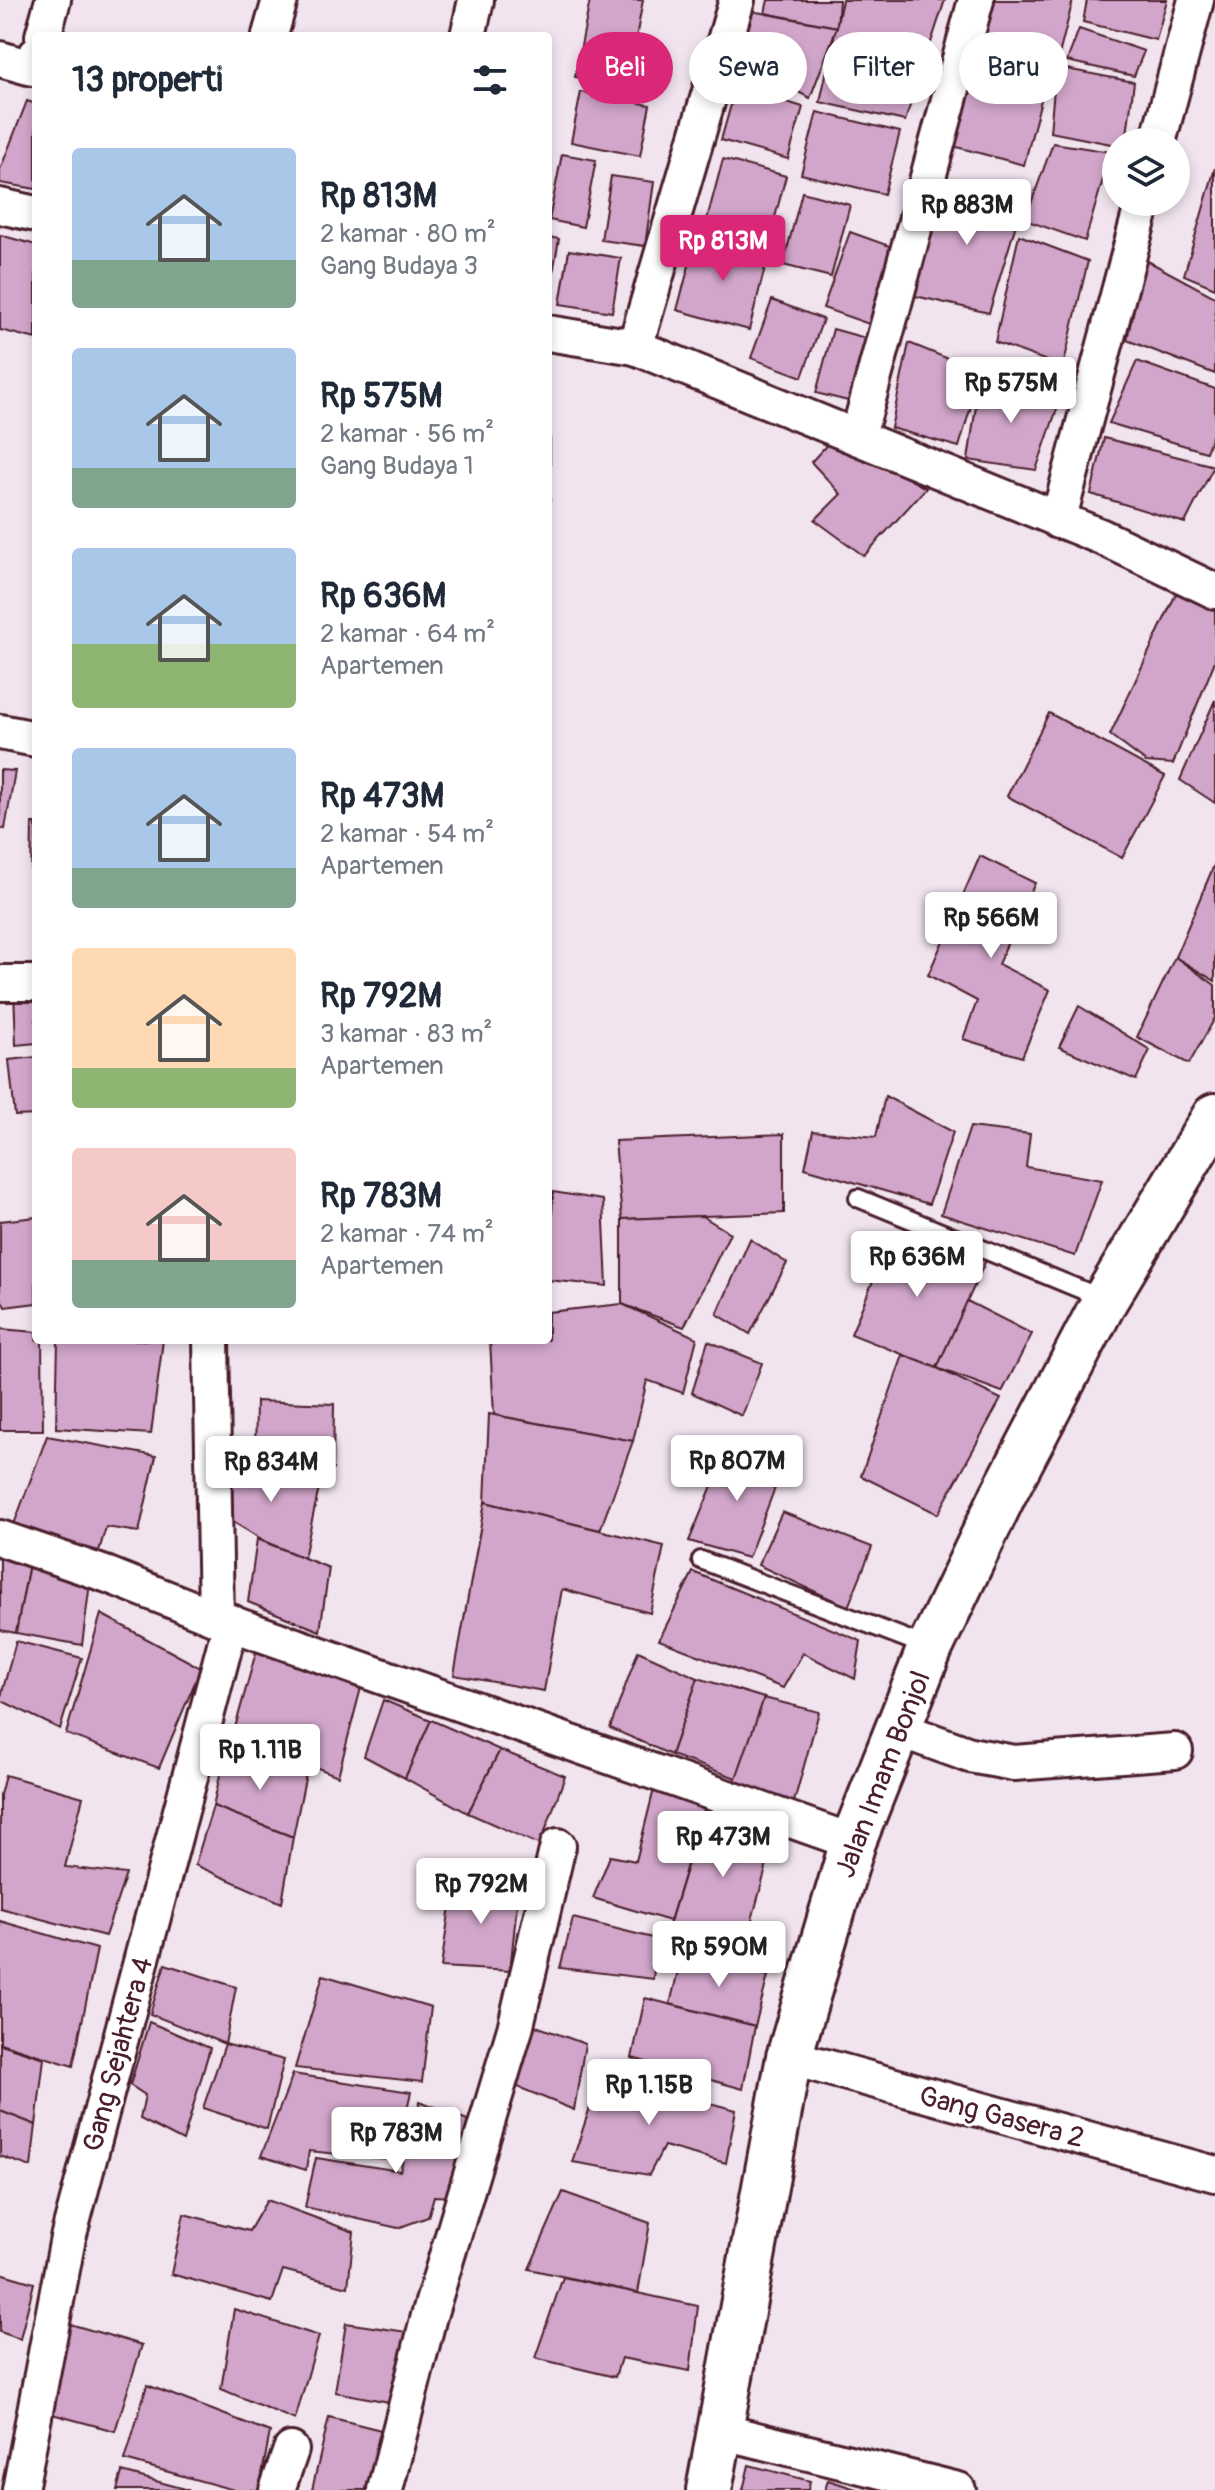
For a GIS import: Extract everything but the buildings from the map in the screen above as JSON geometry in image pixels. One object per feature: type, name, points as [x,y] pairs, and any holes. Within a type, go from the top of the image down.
[{"type":"highway","name":"Jalan Imam Bonjol","points":[[709,2490],[789,2057],[853,1842],[930,1648],[1003,1495],[1105,1300],[1215,1116]]},
{"type":"street","points":[[44,32],[53,0]]},
{"type":"street","points":[[271,32],[280,0]]},
{"type":"street","points":[[469,32],[476,0]]},
{"type":"street","points":[[635,347],[737,0]]},
{"type":"street","points":[[858,436],[976,0]]},
{"type":"street","points":[[1162,128],[1196,0]]},
{"type":"street","points":[[0,206],[32,213]]},
{"type":"street","points":[[1058,521],[1139,216]]},
{"type":"street","points":[[552,334],[635,347],[1102,537],[1215,591]]},
{"type":"street","points":[[0,732],[32,738]]},
{"type":"street","points":[[0,983],[32,983]]},
{"type":"street","name":"Gang Sejahtera 4","points":[[20,2490],[68,2238],[224,1620],[211,1344]]},
{"type":"street","points":[[0,1538],[853,1842]]},
{"type":"street","points":[[898,1729],[970,1755],[1014,1763],[1175,1751]]},
{"type":"street","points":[[385,2490],[429,2316],[515,2029],[558,1846]]},
{"type":"street","name":"Gang Gasera 2","points":[[789,2057],[1215,2174]]},
{"type":"street","points":[[720,2431],[958,2490]]},
{"type":"street","points":[[277,2490],[291,2450]]},
{"type":"lane","points":[[858,1198],[1105,1300]]},
{"type":"lane","points":[[701,1560],[930,1648]]}]
